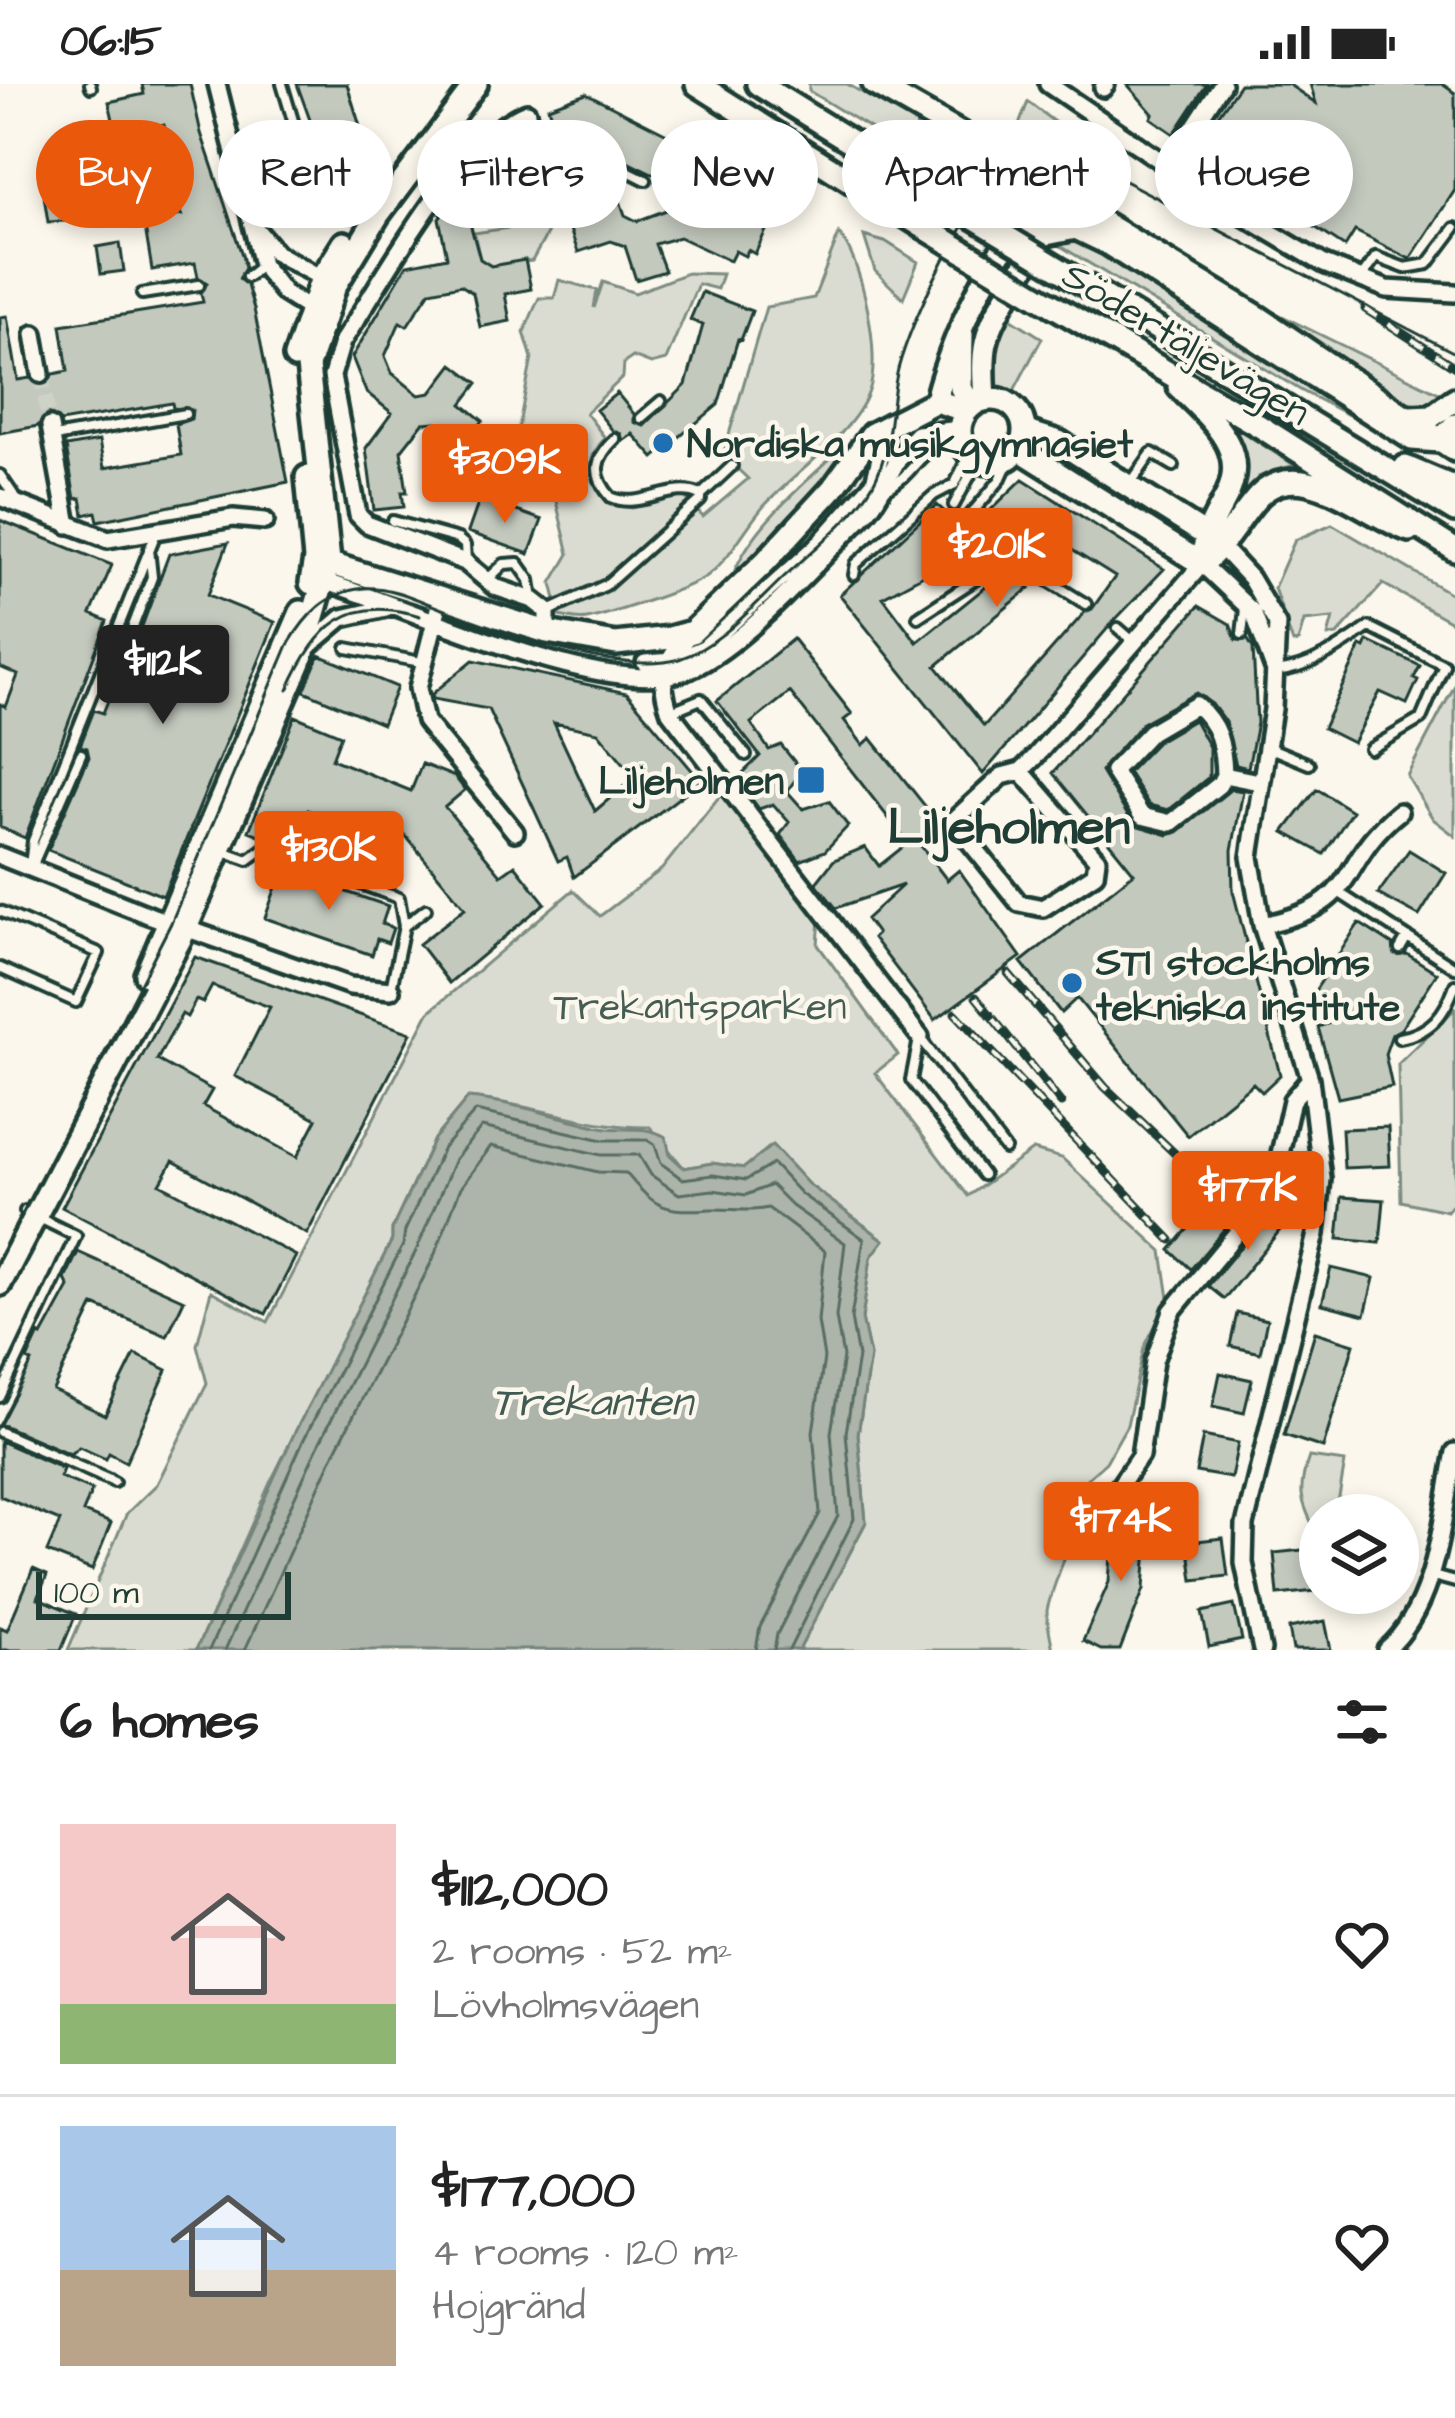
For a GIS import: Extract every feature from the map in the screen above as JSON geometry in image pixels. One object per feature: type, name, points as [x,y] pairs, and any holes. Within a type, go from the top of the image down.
[{"type":"street","points":[[217,84],[226,120]]},
{"type":"street","points":[[300,662],[320,570],[292,381],[328,282],[463,84]]},
{"type":"street","points":[[328,282],[476,84]]},
{"type":"street","name":"Södertäljevägen","points":[[697,84],[1448,546]]},
{"type":"street","name":"Södertäljevägen","points":[[758,84],[1455,511]]},
{"type":"street","name":"Södertäljevägen","points":[[874,84],[939,120]]},
{"type":"street","points":[[1048,84],[1233,210],[1360,281],[1387,289],[1455,293]]},
{"type":"street","points":[[1198,120],[1222,84]]},
{"type":"street","points":[[526,112],[500,123],[470,151],[343,342],[332,376],[358,515],[367,524],[465,562],[542,614],[616,644],[663,670],[712,641],[863,499],[880,469],[889,422]]},
{"type":"street","name":"Södertäljevägen","points":[[1041,235],[1067,227],[1096,237],[1412,439],[1450,425]]},
{"type":"street","points":[[252,228],[262,265],[284,293],[317,314]]},
{"type":"street","points":[[256,228],[276,253],[328,282]]},
{"type":"street","points":[[936,400],[948,349],[1017,228]]},
{"type":"street","points":[[970,428],[986,341],[1041,228]]},
{"type":"street","name":"Södertäljevägen","points":[[1111,228],[1258,316],[1410,417],[1450,425]]},
{"type":"street","points":[[963,322],[962,388],[970,428]]},
{"type":"street","points":[[34,334],[41,374]]},
{"type":"street","points":[[1153,361],[1222,429],[1233,453],[1233,484],[1204,532],[1202,564]]},
{"type":"street","points":[[936,400],[970,428],[993,464],[1018,446],[1059,442],[1204,532],[1250,578],[1276,624],[1268,747],[1250,857],[1262,925],[1310,1079],[1322,1180],[1316,1234],[1245,1525],[1244,1563],[1262,1650]]},
{"type":"street","points":[[920,1036],[670,712],[663,670],[692,632],[833,488],[872,434],[936,400]]},
{"type":"street","points":[[320,570],[401,610],[522,653],[629,676],[696,667],[786,592],[884,491],[917,434],[970,428],[1010,405],[1019,414],[1018,446]]},
{"type":"street","points":[[51,432],[68,525]]},
{"type":"street","points":[[1338,439],[1455,488]]},
{"type":"street","points":[[1018,446],[1202,564],[1246,602],[1263,632],[1275,672]]},
{"type":"street","points":[[1021,771],[1097,859],[1095,874],[1085,884],[1043,908],[1019,903],[953,821],[1002,776],[1021,771],[1202,564],[1222,548],[1265,490],[1300,478],[1376,518],[1448,546]]},
{"type":"street","points":[[0,497],[108,539],[153,540],[232,518],[265,521]]},
{"type":"street","points":[[320,570],[441,598],[542,614]]},
{"type":"street","points":[[179,926],[320,570]]},
{"type":"street","points":[[441,598],[421,662],[418,688],[425,721],[515,832]]},
{"type":"street","points":[[0,1283],[30,1214],[220,850],[312,641],[342,618],[382,608],[401,610]]},
{"type":"street","points":[[616,644],[692,632]]},
{"type":"street","points":[[1196,705],[1213,720],[1223,747],[1224,775],[1219,785],[1171,823],[1142,816],[1113,771],[1150,732],[1196,705]]},
{"type":"street","points":[[1224,775],[1259,782]]},
{"type":"street","points":[[1262,925],[1324,906],[1382,826],[1399,812]]},
{"type":"street","points":[[0,856],[350,986],[391,990]]},
{"type":"street","points":[[1114,1494],[1140,1456],[1154,1360],[1172,1311],[1263,1201],[1275,1176],[1292,1100],[1310,1079]]},
{"type":"street","points":[[0,1258],[30,1214]]},
{"type":"street","points":[[1387,1650],[1412,1618],[1429,1575],[1455,1452]]},
{"type":"lane","points":[[281,84],[292,120]]},
{"type":"lane","points":[[526,112],[546,130],[646,180]]},
{"type":"lane","points":[[1360,281],[1376,257],[1405,268],[1428,264],[1455,228]]},
{"type":"lane","points":[[247,277],[262,265]]},
{"type":"lane","points":[[142,294],[199,285]]},
{"type":"lane","points":[[640,418],[661,401]]},
{"type":"lane","points":[[51,432],[185,414]]},
{"type":"lane","points":[[954,506],[970,428]]},
{"type":"lane","points":[[854,575],[856,564],[934,495],[955,484],[970,428]]},
{"type":"lane","points":[[615,439],[597,465],[596,476],[611,497],[631,502],[687,490],[701,495]]},
{"type":"lane","points":[[967,519],[1000,480],[1018,446]]},
{"type":"lane","points":[[1130,486],[1152,453],[1174,466]]},
{"type":"lane","points":[[487,580],[504,564],[518,563],[530,580],[542,614],[606,585],[684,520],[698,506],[701,495],[732,466]]},
{"type":"lane","points":[[0,475],[21,506]]},
{"type":"lane","points":[[393,521],[458,539],[468,554],[465,562]]},
{"type":"lane","points":[[121,658],[152,577],[153,540]]},
{"type":"lane","points":[[30,868],[33,841],[153,540]]},
{"type":"lane","points":[[918,617],[1010,557],[1087,604]]},
{"type":"lane","points":[[1242,634],[1246,602]]},
{"type":"lane","points":[[1275,672],[1336,650],[1369,626],[1444,665],[1421,719],[1370,749]]},
{"type":"lane","points":[[1118,628],[1135,643]]},
{"type":"lane","points":[[346,648],[421,662]]},
{"type":"lane","points":[[670,712],[701,699],[746,754]]},
{"type":"lane","points":[[1268,747],[1309,764]]},
{"type":"lane","points":[[30,868],[81,754]]},
{"type":"lane","points":[[220,850],[248,860],[263,849],[399,898],[404,926],[391,990]]},
{"type":"lane","points":[[1338,892],[1455,968]]},
{"type":"lane","points":[[404,926],[426,909]]},
{"type":"lane","points":[[0,911],[99,953],[76,1002],[0,968]]},
{"type":"lane","points":[[1400,949],[1407,937]]},
{"type":"lane","points":[[1399,1038],[1423,1034],[1448,1006],[1455,985]]},
{"type":"lane","points":[[920,1036],[1005,1148]]},
{"type":"lane","points":[[920,1036],[911,1080],[983,1175]]},
{"type":"lane","points":[[0,1397],[76,1236],[30,1214]]},
{"type":"lane","points":[[0,1432],[114,1482]]},
{"type":"lane","points":[[1429,1575],[1455,1582]]},
{"type":"green space","points":[[809,84],[847,84],[910,120],[856,120],[809,91]]},
{"type":"green space","points":[[1028,102],[1052,120],[1021,120]]},
{"type":"green space","points":[[509,228],[548,232],[532,261],[491,266],[480,259],[474,233]]},
{"type":"green space","points":[[839,234],[862,286],[873,356],[869,391],[851,422],[765,505],[707,576],[598,616],[580,620],[560,616],[552,583],[569,554],[550,477],[514,450],[532,358],[524,332],[539,298],[554,298],[559,280],[597,290],[594,308],[603,282],[635,293],[687,273],[722,274],[717,289],[698,284],[666,360],[651,364],[633,357],[624,363],[623,377],[586,413],[605,438],[591,463],[608,503],[632,508],[684,496],[703,517],[748,479],[723,455],[766,307],[814,298]]},
{"type":"green space","points":[[864,236],[888,243],[918,262],[903,298],[875,271]]},
{"type":"green space","points":[[1075,236],[1113,255],[1362,417],[1360,421],[1052,241]]},
{"type":"green space","points":[[1266,312],[1447,397],[1423,405],[1407,402]]},
{"type":"green space","points":[[1004,314],[1042,338],[1009,400],[995,388],[991,345]]},
{"type":"green space","points":[[1236,428],[1294,465],[1258,477],[1234,512],[1244,469]]},
{"type":"green space","points":[[835,454],[843,464],[779,531],[778,542],[729,587],[759,531]]},
{"type":"green space","points":[[1332,524],[1455,596],[1455,624],[1383,584],[1337,635],[1328,636],[1333,618],[1304,621],[1298,642],[1293,643],[1274,588],[1295,540]]},
{"type":"green space","points":[[1455,685],[1455,836],[1433,819],[1407,776]]},
{"type":"green space","name":"Trekantsparken","points":[[722,793],[820,918],[818,945],[898,1055],[875,1073],[968,1196],[1033,1150],[1062,1158],[1162,1251],[1169,1298],[1144,1348],[1127,1425],[1106,1462],[1086,1480],[1084,1512],[1047,1611],[1053,1650],[799,1650],[866,1522],[858,1434],[870,1356],[862,1319],[871,1256],[883,1239],[808,1184],[773,1146],[744,1168],[712,1163],[684,1168],[650,1127],[604,1124],[468,1098],[434,1139],[392,1229],[392,1240],[270,1483],[196,1650],[68,1650],[127,1513],[157,1484],[207,1383],[197,1345],[211,1291],[268,1322],[429,1012],[573,890],[600,916],[662,869]]},
{"type":"green space","points":[[1455,1009],[1455,1201],[1447,1211],[1401,1201],[1398,1064]]},
{"type":"green space","points":[[1309,1457],[1345,1462],[1340,1494],[1302,1494]]},
{"type":"water","name":"Trekanten","points":[[468,1098],[601,1127],[658,1133],[666,1137],[670,1155],[684,1168],[712,1163],[744,1168],[772,1145],[808,1184],[884,1240],[871,1257],[862,1319],[870,1356],[858,1434],[866,1522],[799,1650],[196,1650],[293,1436],[392,1240],[392,1229],[434,1139]]},
{"type":"building","points":[[142,84],[190,84],[218,184],[218,228],[233,228],[242,255],[245,268],[239,279],[247,285],[254,309],[288,482],[98,521],[96,512],[84,515],[81,498],[75,499],[66,447],[99,441],[104,468],[181,455],[176,424],[191,419],[192,410],[173,408],[172,403],[61,422],[49,414],[38,426],[0,433],[0,317],[7,316],[18,380],[30,378],[42,386],[53,374],[68,371],[61,325],[203,302],[201,293],[207,283],[198,277],[195,263],[152,270],[145,228],[194,228],[194,120],[113,120],[109,102],[144,94]]},
{"type":"building","points":[[297,84],[347,84],[358,120],[310,120]]},
{"type":"building","points":[[1127,84],[1207,84],[1183,120],[1155,121]]},
{"type":"building","points":[[1240,84],[1288,84],[1316,103],[1310,84],[1442,84],[1455,93],[1455,190],[1410,259],[1355,231],[1345,247],[1316,228],[1353,228],[1353,120],[1215,120]]},
{"type":"building","points":[[586,93],[651,126],[651,173],[627,161],[627,120],[552,120],[548,107]]},
{"type":"building","points":[[627,216],[637,221],[651,216],[651,228],[767,228],[755,254],[735,251],[730,261],[679,237],[655,244],[665,271],[636,280],[625,246],[611,241],[578,252],[569,228],[627,228]]},
{"type":"building","points":[[441,228],[471,228],[480,259],[491,266],[525,260],[531,289],[505,294],[510,321],[480,327],[473,293],[461,285],[430,291],[407,326],[400,322],[385,356],[392,373],[419,395],[431,393],[453,364],[478,383],[462,404],[483,421],[465,444],[436,422],[423,423],[401,451],[407,492],[402,492],[404,507],[374,510],[366,448],[392,413],[366,392],[352,357],[407,265],[447,257]]},
{"type":"building","points":[[120,243],[124,271],[101,274],[97,247]]},
{"type":"building","points":[[702,292],[752,311],[738,339],[718,405],[654,458],[633,434],[623,441],[596,410],[617,393],[634,414],[634,422],[644,426],[686,385],[703,325],[690,320]]},
{"type":"building","points":[[1023,479],[1164,569],[983,774],[840,595],[937,505],[968,532]],"holes":[[[1024,520],[1115,577],[1092,609],[984,726],[936,666],[1030,588],[1008,569],[917,642],[883,597]]]},
{"type":"building","points":[[480,498],[542,520],[529,554],[468,532]]},
{"type":"building","points":[[0,520],[112,565],[91,614],[107,621],[25,838],[0,827],[0,704],[6,707],[18,675],[0,667]]},
{"type":"building","points":[[228,543],[208,595],[275,622],[163,896],[48,850],[89,757],[87,748],[80,746],[94,710],[103,713],[122,666],[129,661],[169,554]]},
{"type":"building","points":[[1199,606],[1230,624],[1236,640],[1248,640],[1253,648],[1257,723],[1248,768],[1236,765],[1225,722],[1196,693],[1142,723],[1101,772],[1133,824],[1168,835],[1231,789],[1243,791],[1232,850],[1233,891],[1280,1075],[1262,1092],[1253,1083],[1188,1136],[1077,998],[1061,1013],[1021,962],[1134,873],[1053,773]]},
{"type":"building","points":[[793,639],[852,714],[844,720],[863,745],[871,738],[933,816],[926,822],[936,834],[921,846],[947,880],[959,870],[1021,957],[935,1020],[873,938],[877,934],[866,919],[903,885],[836,908],[816,883],[834,860],[865,847],[879,866],[908,843],[790,692],[751,723],[769,750],[781,745],[802,771],[787,791],[803,809],[829,801],[848,826],[825,851],[800,861],[780,835],[789,822],[773,804],[759,809],[737,779],[760,756],[717,701]]},
{"type":"building","points":[[1368,641],[1420,666],[1414,678],[1418,680],[1407,704],[1380,692],[1353,743],[1323,728],[1361,646],[1365,648]]},
{"type":"building","points":[[319,655],[397,687],[382,724],[304,691]]},
{"type":"building","points":[[473,660],[627,693],[701,781],[574,877],[567,857],[558,861],[488,709],[433,699],[432,694]],"holes":[[[554,723],[598,732],[635,777],[595,811]]]},
{"type":"building","points":[[295,716],[341,735],[332,759],[411,791],[422,764],[455,777],[465,790],[445,807],[501,875],[515,865],[545,903],[449,983],[419,944],[465,908],[400,829],[382,831],[378,839],[308,810],[292,848],[249,831]]},
{"type":"building","points":[[1194,720],[1209,747],[1209,777],[1168,810],[1149,805],[1128,772],[1158,741]]},
{"type":"building","points":[[1317,789],[1352,811],[1324,854],[1284,832]]},
{"type":"building","points":[[1409,850],[1446,873],[1419,916],[1378,894]]},
{"type":"building","points":[[282,870],[388,906],[382,924],[393,928],[388,943],[377,939],[372,955],[265,918]]},
{"type":"building","points":[[1359,923],[1393,945],[1395,955],[1407,954],[1437,973],[1401,1029],[1392,1034],[1385,1054],[1392,1087],[1338,1098],[1318,1027],[1344,1018],[1311,997]]},
{"type":"building","points":[[195,957],[411,1033],[307,1234],[173,1161],[160,1184],[296,1256],[266,1314],[62,1207]],"holes":[[[212,986],[270,1007],[235,1076],[317,1119],[297,1157],[203,1106],[212,1090],[157,1060],[182,1014],[187,1017],[196,1000],[203,1003]]]},
{"type":"building","points":[[1388,1127],[1390,1166],[1344,1168],[1342,1129]]},
{"type":"building","points":[[1224,1186],[1245,1204],[1191,1269],[1170,1250]]},
{"type":"building","points":[[1342,1197],[1384,1200],[1380,1243],[1338,1239]]},
{"type":"building","points":[[1274,1207],[1289,1219],[1224,1299],[1208,1286]]},
{"type":"building","points":[[78,1252],[184,1300],[167,1336],[94,1305],[53,1390],[105,1415],[135,1354],[167,1370],[126,1462],[79,1447],[70,1454],[0,1424],[32,1362],[27,1360],[39,1334],[42,1336],[69,1287],[65,1279]]},
{"type":"building","points":[[1331,1268],[1374,1278],[1365,1315],[1322,1304]]},
{"type":"building","points":[[1237,1313],[1267,1320],[1260,1353],[1230,1346]]},
{"type":"building","points":[[1315,1332],[1354,1344],[1323,1448],[1284,1435]]},
{"type":"building","points":[[1220,1373],[1252,1380],[1244,1413],[1213,1406]]},
{"type":"building","points":[[1203,1436],[1238,1443],[1231,1478],[1196,1472]]},
{"type":"building","points":[[0,1441],[63,1469],[60,1477],[92,1490],[83,1512],[111,1523],[92,1570],[47,1552],[60,1521],[0,1496]]},
{"type":"building","points":[[1114,1515],[1149,1518],[1144,1589],[1120,1650],[1101,1650],[1083,1641],[1109,1582]]},
{"type":"building","points":[[1223,1538],[1228,1576],[1193,1580],[1188,1542]]},
{"type":"building","points":[[1299,1550],[1299,1593],[1278,1595],[1274,1553]]},
{"type":"building","points":[[33,1569],[47,1575],[38,1598],[76,1614],[61,1650],[0,1650],[0,1627],[7,1630]]},
{"type":"building","points":[[1234,1605],[1242,1640],[1209,1647],[1202,1612]]},
{"type":"building","points":[[1325,1621],[1331,1650],[1293,1650],[1289,1628]]},
{"type":"tunnel","points":[[41,374],[50,426]]},
{"type":"tram line","points":[[0,1258],[171,923],[288,645],[310,615],[339,594],[374,588],[593,657],[654,663],[679,659],[709,644],[833,532],[873,484],[887,442],[898,369],[929,289],[979,203],[1015,168],[1054,158],[1094,165],[1455,353]]},
{"type":"tram line","points":[[288,690],[310,648],[338,621],[373,609],[420,616]]},
{"type":"railway","points":[[1365,309],[1455,367]]},
{"type":"railway","points":[[1008,973],[1105,1087],[1212,1189]]},
{"type":"railway","points":[[976,997],[1061,1103]]},
{"type":"railway","points":[[955,1013],[1171,1240]]},
{"type":"place","name":"Nordiska musikgymnasiet","points":[[663,443]]},
{"type":"place","name":"Liljeholmen","points":[[811,780]]},
{"type":"place","name":"STI stockholms tekniska institute","points":[[1072,983]]},
{"type":"district","name":"Liljeholmen","points":[[1009,825]]}]
